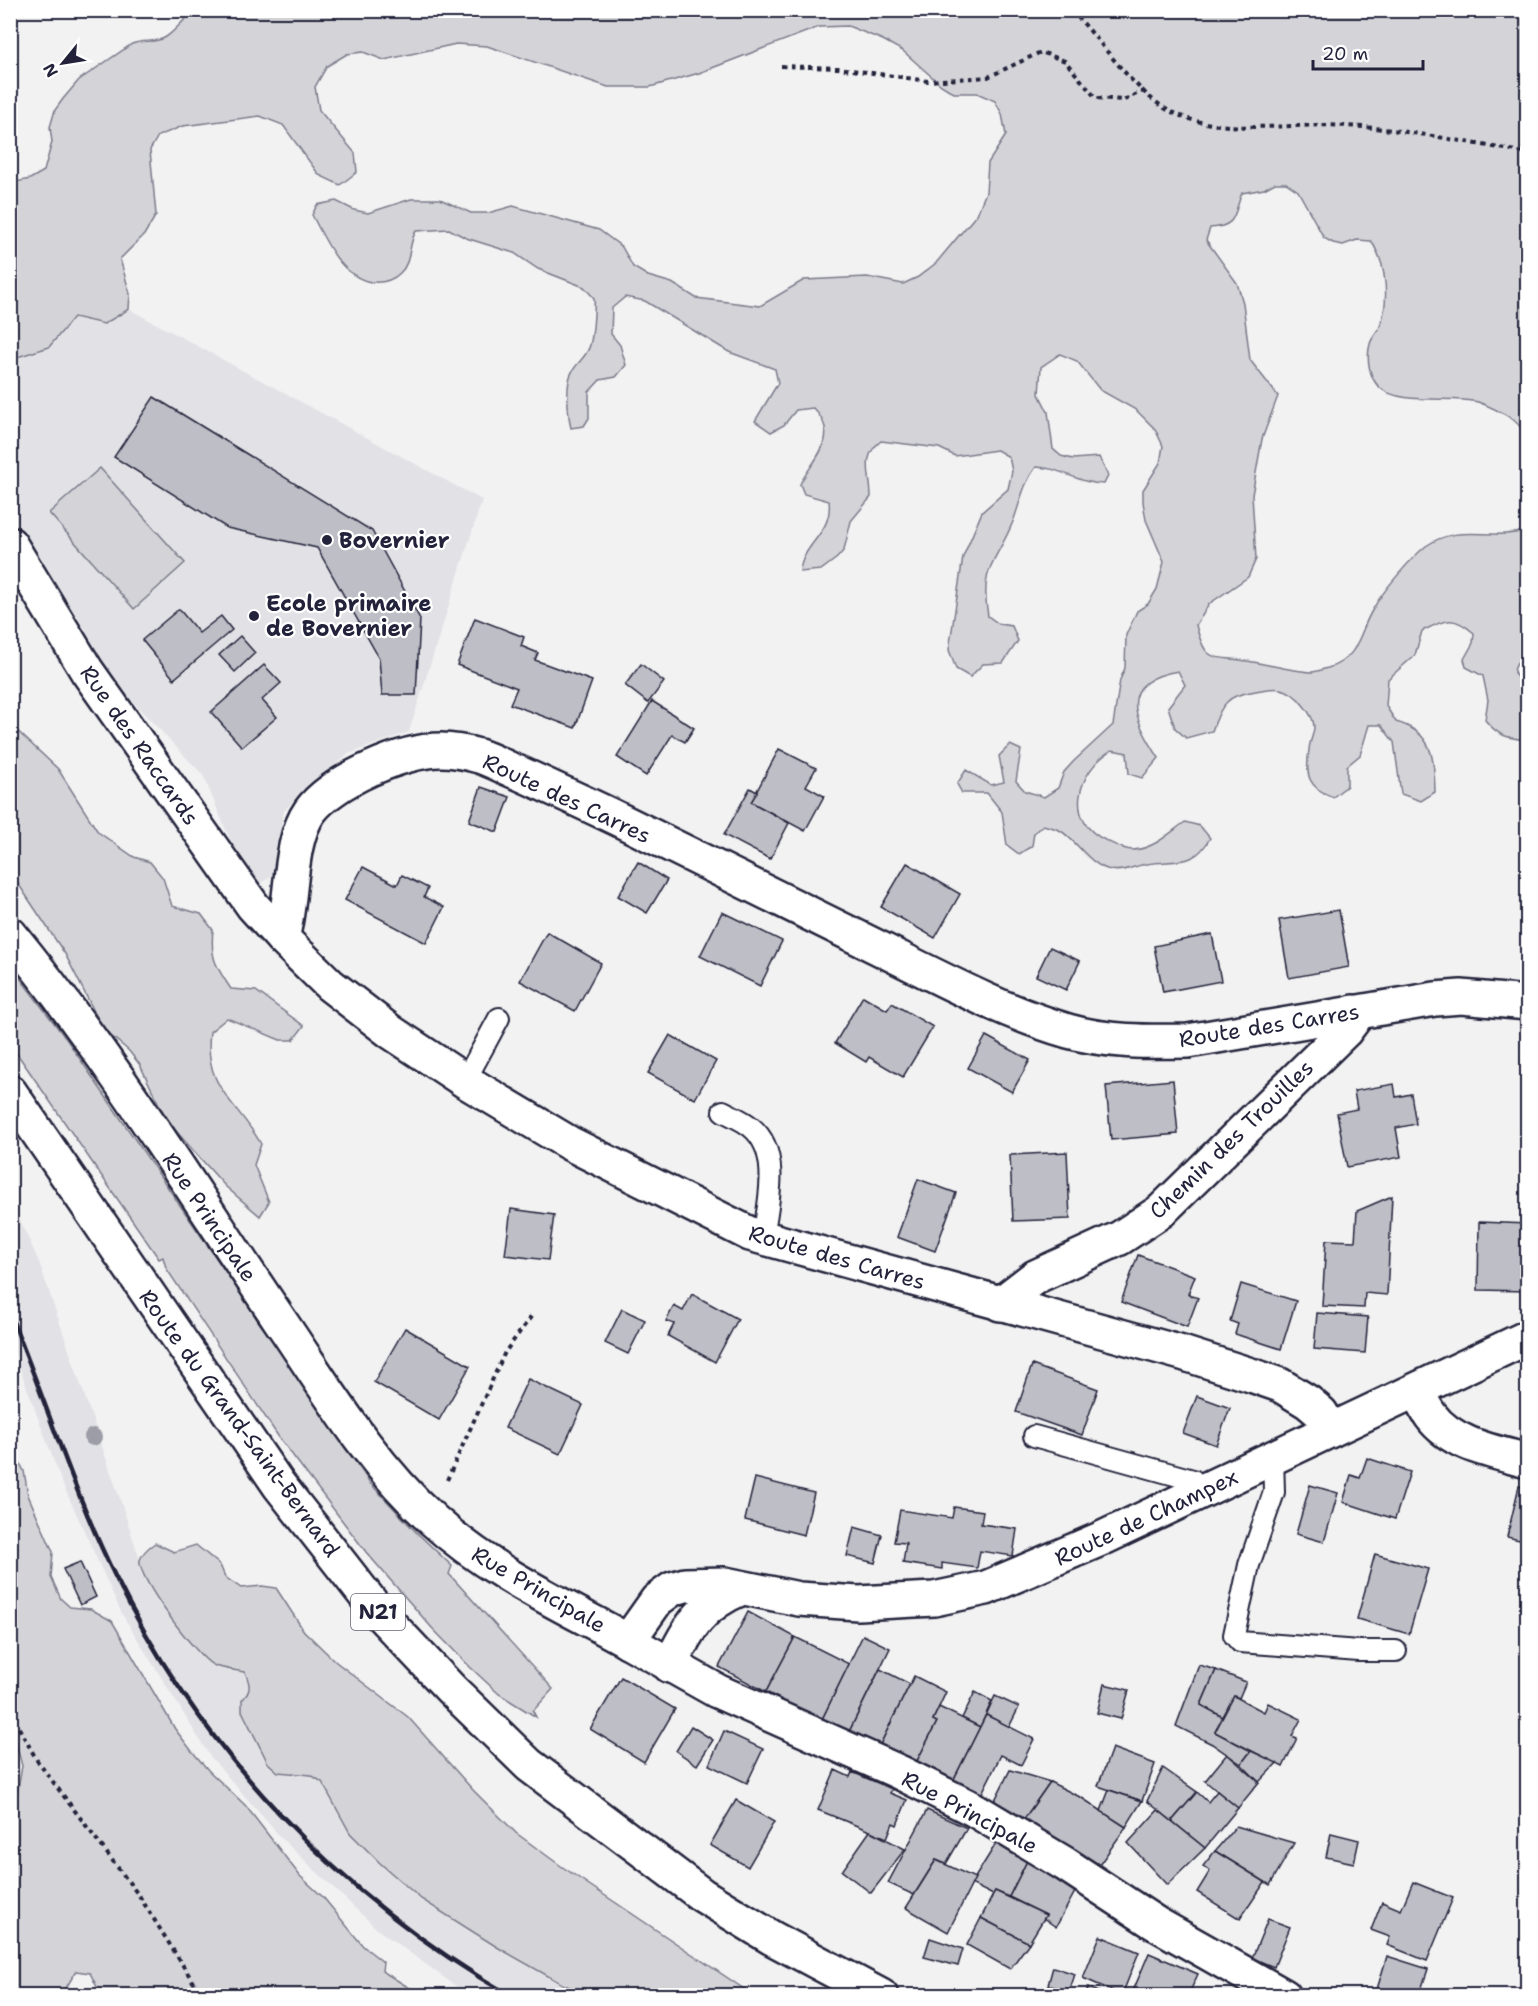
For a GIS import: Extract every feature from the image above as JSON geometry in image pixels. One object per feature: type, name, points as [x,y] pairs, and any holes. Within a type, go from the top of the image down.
[{"type":"street","name":"Rue des Raccards","points":[[10,544],[87,671],[253,906],[282,938]]},
{"type":"street","name":"Route des Carres","points":[[1331,1430],[1321,1413],[1280,1385],[1182,1353],[763,1238],[569,1143],[465,1081],[391,1032],[330,985],[282,938],[288,916],[295,850],[301,826],[311,810],[326,795],[371,769],[403,757],[440,750],[479,756],[564,793],[930,973],[1012,1010],[1070,1031],[1149,1042],[1188,1041],[1404,1003],[1461,997],[1527,1003]]},
{"type":"street","name":"Rue Principale","points":[[10,934],[77,1022],[325,1386],[396,1483],[434,1521],[483,1560],[670,1666],[717,1692],[899,1772],[975,1810],[1065,1864],[1155,1923],[1284,1995]]},
{"type":"street","name":"Chemin des Trouilles","points":[[1000,1304],[1035,1277],[1120,1238],[1161,1211],[1345,1031],[1353,1019],[1353,1012]]},
{"type":"street","name":"Route du Grand-Saint-Bernard","points":[[10,1092],[279,1485],[380,1614],[451,1689],[530,1765],[702,1895],[772,1938],[881,1995]]},
{"type":"street","name":"Route de Champex","points":[[628,1641],[645,1614],[672,1589],[705,1584],[725,1584],[799,1599],[839,1602],[906,1602],[959,1595],[987,1588],[1051,1562],[1273,1456],[1417,1391],[1527,1337]]},
{"type":"street","points":[[1417,1391],[1430,1415],[1453,1436],[1475,1446],[1527,1461]]},
{"type":"street","points":[[670,1666],[696,1619],[710,1604],[742,1588]]},
{"type":"lane","points":[[465,1081],[500,1018]]},
{"type":"lane","points":[[723,1111],[751,1127],[764,1141],[769,1162],[770,1192],[763,1238]]},
{"type":"lane","points":[[1034,1436],[1193,1480],[1199,1491]]},
{"type":"lane","points":[[1273,1456],[1274,1492],[1249,1565],[1234,1635],[1240,1642],[1359,1651],[1396,1651]]},
{"type":"path","points":[[1071,10],[1145,90],[1166,108],[1213,125],[1347,126],[1409,133],[1527,153]]},
{"type":"path","points":[[781,66],[838,68],[928,81],[988,77],[1041,52],[1065,61],[1096,98],[1124,100],[1145,90]]},
{"type":"path","points":[[447,1480],[505,1352],[533,1314]]},
{"type":"path","points":[[10,1713],[38,1762],[140,1898],[202,1995]]},
{"type":"shaded area","points":[[196,11],[1527,11],[1527,444],[1524,432],[1511,418],[1478,402],[1412,398],[1388,393],[1379,387],[1371,373],[1368,355],[1371,342],[1379,329],[1386,295],[1381,261],[1371,241],[1357,240],[1343,245],[1324,238],[1298,191],[1286,183],[1275,183],[1264,189],[1242,193],[1230,222],[1210,228],[1206,240],[1237,283],[1243,303],[1250,360],[1278,396],[1262,439],[1252,495],[1256,559],[1248,577],[1209,604],[1196,625],[1203,647],[1212,656],[1303,671],[1313,672],[1328,668],[1347,658],[1353,651],[1377,602],[1405,567],[1426,546],[1451,535],[1501,534],[1527,530],[1527,651],[1524,652],[1514,671],[1528,697],[1527,740],[1503,735],[1494,730],[1485,720],[1488,700],[1483,676],[1466,667],[1464,659],[1473,643],[1474,633],[1454,621],[1443,622],[1422,631],[1415,655],[1388,679],[1386,706],[1396,722],[1418,732],[1424,739],[1432,757],[1435,792],[1421,801],[1401,794],[1394,742],[1381,725],[1369,725],[1360,755],[1347,766],[1347,786],[1333,797],[1313,785],[1308,767],[1309,747],[1314,730],[1313,722],[1308,711],[1297,698],[1284,690],[1276,688],[1236,696],[1222,708],[1212,731],[1186,738],[1175,728],[1168,707],[1185,685],[1178,671],[1158,676],[1145,683],[1138,693],[1137,716],[1159,758],[1142,778],[1129,774],[1127,753],[1112,750],[1090,770],[1083,783],[1080,809],[1084,822],[1093,832],[1123,848],[1133,850],[1148,847],[1185,822],[1200,826],[1210,838],[1204,848],[1191,858],[1183,860],[1111,870],[1090,859],[1061,831],[1043,825],[1034,833],[1032,846],[1019,854],[1007,845],[1002,812],[987,793],[962,793],[957,784],[966,770],[991,785],[1004,782],[999,756],[1010,745],[1021,750],[1016,781],[1025,791],[1044,797],[1058,788],[1064,772],[1113,725],[1120,680],[1125,668],[1126,635],[1137,611],[1148,604],[1157,589],[1164,562],[1146,520],[1143,502],[1143,490],[1160,463],[1163,446],[1155,429],[1136,410],[1100,390],[1077,361],[1060,354],[1041,367],[1039,394],[1048,412],[1053,449],[1061,456],[1073,459],[1099,457],[1108,476],[1104,484],[1095,483],[1036,467],[1025,486],[1014,519],[988,574],[986,585],[988,616],[999,624],[1012,626],[1018,641],[1003,663],[983,664],[970,677],[956,669],[949,650],[963,557],[982,512],[1008,489],[1012,471],[1009,457],[997,450],[955,456],[939,448],[881,441],[871,453],[869,460],[871,497],[851,521],[844,550],[821,570],[800,572],[806,553],[822,530],[829,512],[829,501],[804,494],[800,484],[823,447],[825,428],[813,408],[796,410],[784,425],[771,432],[755,421],[778,383],[775,369],[729,352],[645,301],[625,297],[612,308],[611,334],[620,345],[626,365],[616,377],[600,380],[589,392],[589,418],[584,426],[571,428],[568,384],[574,368],[589,349],[594,322],[594,298],[584,287],[538,269],[514,253],[466,238],[449,229],[416,231],[404,269],[394,278],[371,282],[351,273],[342,265],[312,215],[317,205],[336,201],[354,210],[368,213],[411,199],[440,199],[471,213],[488,213],[513,206],[599,230],[622,247],[633,267],[648,276],[672,283],[696,298],[760,306],[804,280],[867,277],[903,284],[918,277],[936,263],[977,214],[986,192],[988,163],[1006,135],[1002,114],[995,101],[977,93],[954,93],[941,85],[903,51],[848,26],[819,27],[699,73],[650,87],[608,87],[487,46],[456,44],[384,60],[363,52],[347,54],[327,66],[315,87],[319,110],[355,153],[357,172],[340,185],[319,175],[283,125],[260,116],[183,126],[158,136],[150,150],[156,215],[144,235],[120,259],[130,294],[129,309],[104,324],[74,317],[49,347],[11,359],[11,183],[30,179],[44,171],[52,142],[50,127],[55,110],[79,80],[132,44],[166,37]]},
{"type":"shaded area","name":"Ecole primaire de Bovernier","points":[[129,309],[482,500],[409,732],[348,754],[300,794],[284,811],[272,876],[262,882],[253,883],[244,873],[203,775],[83,650],[11,530],[10,359],[38,352],[74,317],[104,324]]},
{"type":"shaded area","points":[[100,468],[185,563],[134,609],[49,513]]},
{"type":"shaded area","points":[[10,724],[58,769],[98,832],[134,857],[150,862],[163,878],[172,906],[201,914],[213,930],[212,948],[215,962],[231,989],[256,991],[304,1026],[293,1040],[280,1040],[227,1018],[210,1032],[209,1051],[217,1081],[261,1144],[254,1165],[269,1202],[260,1216],[225,1186],[167,1121],[140,1065],[129,1051],[103,1029],[65,954],[11,873]]},
{"type":"shaded area","points":[[10,965],[67,1040],[370,1483],[452,1566],[449,1574],[553,1689],[533,1711],[536,1717],[499,1694],[432,1628],[366,1552],[278,1436],[166,1268],[163,1257],[159,1259],[11,1045]]},
{"type":"shaded area","points":[[11,1201],[39,1262],[121,1502],[140,1560],[141,1571],[195,1649],[232,1669],[245,1672],[250,1683],[242,1711],[268,1763],[295,1774],[311,1775],[322,1782],[350,1833],[421,1899],[497,1947],[564,1985],[593,1995],[468,1995],[377,1929],[281,1838],[209,1755],[122,1614],[60,1478],[11,1344]]},
{"type":"shaded area","points":[[11,1446],[24,1471],[28,1495],[53,1552],[51,1577],[61,1599],[70,1607],[91,1609],[112,1621],[175,1729],[191,1750],[209,1771],[245,1805],[300,1876],[323,1897],[363,1946],[383,1962],[382,1971],[421,1995],[101,1995],[90,1973],[76,1971],[62,1995],[11,1995],[10,1807],[17,1794],[22,1766],[10,1719]]},
{"type":"shaded area","points":[[155,1543],[174,1552],[196,1545],[220,1565],[225,1577],[241,1588],[262,1586],[276,1588],[304,1631],[336,1662],[408,1717],[473,1790],[516,1833],[561,1866],[753,1995],[593,1995],[564,1985],[497,1947],[421,1899],[350,1833],[322,1782],[311,1775],[278,1772],[268,1763],[242,1711],[242,1700],[249,1687],[245,1672],[213,1665],[205,1659],[169,1616],[147,1582],[140,1560],[146,1550]]},
{"type":"building","name":"Bovernier","points":[[154,397],[372,531],[420,619],[416,695],[382,695],[379,658],[317,548],[227,528],[114,457]]},
{"type":"building","points":[[179,609],[199,633],[221,616],[232,630],[174,679],[142,640]]},
{"type":"building","points":[[475,618],[524,637],[521,646],[538,653],[535,660],[592,681],[575,728],[510,704],[517,688],[457,665]]},
{"type":"building","points":[[240,636],[255,653],[235,672],[219,655]]},
{"type":"building","points":[[641,664],[664,682],[648,703],[625,685]]},
{"type":"building","points":[[264,665],[281,683],[262,700],[277,717],[242,747],[211,712]]},
{"type":"building","points":[[652,701],[694,728],[685,742],[672,735],[646,776],[617,757]]},
{"type":"building","points":[[779,749],[816,768],[806,786],[824,796],[805,831],[751,802]]},
{"type":"building","points":[[481,787],[510,797],[497,832],[469,821]]},
{"type":"building","points":[[750,788],[757,792],[751,802],[789,823],[770,859],[724,835]]},
{"type":"building","points":[[638,862],[667,880],[647,913],[618,896]]},
{"type":"building","points":[[907,863],[960,894],[935,938],[881,907]]},
{"type":"building","points":[[363,867],[397,885],[402,875],[428,888],[424,897],[444,907],[426,943],[345,900]]},
{"type":"building","points":[[1339,910],[1349,967],[1289,978],[1279,920]]},
{"type":"building","points":[[722,912],[782,941],[760,986],[700,956]]},
{"type":"building","points":[[547,932],[601,963],[575,1011],[520,981]]},
{"type":"building","points":[[1212,934],[1221,981],[1163,992],[1154,946]]},
{"type":"building","points":[[1050,947],[1080,961],[1066,990],[1036,976]]},
{"type":"building","points":[[863,996],[887,1010],[892,1003],[933,1027],[903,1077],[869,1057],[866,1062],[835,1043]]},
{"type":"building","points":[[670,1035],[716,1061],[695,1099],[648,1073]]},
{"type":"building","points":[[986,1036],[1030,1060],[1012,1092],[968,1068]]},
{"type":"building","points":[[1173,1080],[1178,1134],[1111,1140],[1106,1086]]},
{"type":"building","points":[[1394,1084],[1396,1097],[1411,1094],[1416,1124],[1396,1128],[1401,1157],[1347,1167],[1337,1113],[1357,1109],[1354,1091]]},
{"type":"building","points":[[1067,1152],[1070,1219],[1013,1221],[1010,1155]]},
{"type":"building","points":[[918,1179],[956,1193],[935,1251],[897,1237]]},
{"type":"building","points":[[1392,1196],[1387,1295],[1365,1293],[1364,1308],[1322,1306],[1326,1240],[1355,1241],[1357,1211]]},
{"type":"building","points":[[511,1209],[554,1215],[548,1260],[505,1255]]},
{"type":"building","points":[[1479,1222],[1528,1224],[1528,1291],[1478,1290]]},
{"type":"building","points":[[1138,1255],[1195,1276],[1188,1294],[1198,1298],[1187,1327],[1121,1302]]},
{"type":"building","points":[[1241,1284],[1296,1301],[1281,1349],[1235,1334],[1238,1324],[1230,1321]]},
{"type":"building","points":[[692,1294],[738,1319],[715,1362],[668,1336],[674,1324],[666,1321],[674,1306],[683,1311]]},
{"type":"building","points":[[622,1309],[645,1320],[628,1354],[605,1343]]},
{"type":"building","points":[[1317,1313],[1368,1317],[1365,1353],[1314,1349]]},
{"type":"building","points":[[405,1328],[470,1366],[439,1420],[374,1382]]},
{"type":"building","points":[[1032,1365],[1098,1389],[1082,1435],[1016,1412]]},
{"type":"building","points":[[528,1379],[583,1405],[560,1454],[505,1428]]},
{"type":"building","points":[[1197,1396],[1230,1408],[1216,1445],[1183,1433]]},
{"type":"building","points":[[1367,1458],[1410,1472],[1395,1519],[1343,1502],[1351,1475],[1360,1478]]},
{"type":"building","points":[[755,1478],[814,1493],[804,1535],[745,1520]]},
{"type":"building","points":[[1310,1485],[1338,1493],[1324,1542],[1296,1534]]},
{"type":"building","points":[[1519,1486],[1528,1488],[1528,1542],[1507,1537]]},
{"type":"building","points":[[954,1507],[983,1511],[981,1524],[1017,1529],[1013,1556],[980,1551],[977,1568],[942,1563],[942,1569],[903,1563],[906,1543],[894,1542],[900,1510],[952,1518]]},
{"type":"building","points":[[854,1527],[882,1535],[875,1563],[847,1556]]},
{"type":"building","points":[[1375,1554],[1428,1569],[1409,1634],[1357,1619]]},
{"type":"building","points":[[80,1562],[96,1597],[80,1605],[63,1569]]},
{"type":"building","points":[[748,1612],[795,1637],[766,1692],[719,1667]]},
{"type":"building","points":[[863,1635],[890,1648],[848,1734],[821,1721]]},
{"type":"building","points":[[795,1637],[849,1664],[821,1721],[766,1692]]},
{"type":"building","points":[[1199,1665],[1216,1670],[1201,1705],[1223,1717],[1215,1732],[1251,1751],[1241,1764],[1212,1744],[1176,1726]]},
{"type":"building","points":[[880,1669],[910,1684],[878,1749],[848,1734]]},
{"type":"building","points":[[1216,1670],[1246,1682],[1239,1698],[1234,1696],[1223,1717],[1201,1705]]},
{"type":"building","points":[[914,1676],[946,1692],[933,1720],[937,1722],[914,1767],[878,1749]]},
{"type":"building","points":[[621,1677],[675,1709],[644,1762],[590,1729]]},
{"type":"building","points":[[1104,1684],[1129,1690],[1121,1719],[1097,1713]]},
{"type":"building","points":[[975,1692],[992,1701],[980,1727],[962,1718]]},
{"type":"building","points":[[995,1696],[1019,1707],[1009,1727],[986,1715]]},
{"type":"building","points":[[1234,1696],[1264,1712],[1268,1703],[1301,1719],[1292,1736],[1297,1738],[1283,1767],[1215,1732]]},
{"type":"building","points":[[939,1707],[980,1727],[951,1785],[914,1767],[937,1722],[933,1720]]},
{"type":"building","points":[[986,1715],[1034,1739],[1021,1765],[1001,1755],[979,1799],[951,1785]]},
{"type":"building","points":[[691,1726],[713,1740],[697,1765],[676,1751]]},
{"type":"building","points":[[724,1731],[763,1749],[747,1783],[709,1765]]},
{"type":"building","points":[[1112,1748],[1155,1764],[1142,1801],[1098,1786]]},
{"type":"building","points":[[1251,1751],[1277,1763],[1259,1782],[1241,1764]]},
{"type":"building","points":[[1227,1754],[1259,1782],[1238,1808],[1205,1781]]},
{"type":"building","points":[[1163,1768],[1197,1792],[1172,1821],[1147,1801]]},
{"type":"building","points":[[835,1770],[850,1777],[852,1772],[892,1789],[890,1793],[907,1800],[897,1825],[893,1823],[887,1838],[818,1810]]},
{"type":"building","points":[[1010,1770],[1050,1782],[1022,1822],[992,1806]]},
{"type":"building","points":[[1050,1782],[1082,1798],[1126,1827],[1095,1871],[1022,1822]]},
{"type":"building","points":[[1109,1790],[1142,1801],[1126,1827],[1101,1811]]},
{"type":"building","points":[[1217,1791],[1238,1808],[1205,1848],[1172,1821],[1197,1792],[1208,1802]]},
{"type":"building","points":[[736,1800],[774,1822],[748,1867],[710,1845]]},
{"type":"building","points":[[927,1810],[967,1828],[946,1864],[936,1860],[914,1895],[888,1883]]},
{"type":"building","points":[[1158,1810],[1205,1848],[1167,1885],[1128,1843]]},
{"type":"building","points":[[1236,1826],[1294,1843],[1270,1885],[1215,1851]]},
{"type":"building","points":[[870,1831],[905,1849],[871,1893],[842,1871]]},
{"type":"building","points":[[1331,1833],[1359,1840],[1354,1863],[1326,1857]]},
{"type":"building","points":[[997,1842],[1028,1859],[1009,1897],[995,1891],[993,1895],[971,1884]]},
{"type":"building","points":[[1215,1851],[1265,1882],[1240,1919],[1197,1892],[1210,1871],[1203,1866]]},
{"type":"building","points":[[1028,1859],[1076,1890],[1056,1927],[1043,1918],[1046,1915],[1009,1897]]},
{"type":"building","points":[[936,1860],[975,1878],[948,1932],[906,1908]]},
{"type":"building","points":[[1413,1882],[1453,1898],[1427,1961],[1387,1945],[1390,1937],[1371,1930],[1382,1902],[1401,1910]]},
{"type":"building","points":[[995,1891],[1046,1915],[1029,1943],[981,1918]]},
{"type":"building","points":[[981,1918],[1029,1943],[1010,1969],[967,1945]]},
{"type":"building","points":[[1268,1919],[1290,1927],[1274,1967],[1252,1958]]},
{"type":"building","points":[[1100,1936],[1139,1952],[1122,1995],[1083,1978]]},
{"type":"building","points":[[930,1938],[963,1949],[958,1966],[924,1957]]},
{"type":"building","points":[[1149,1953],[1198,1974],[1188,1996],[1131,1996]]},
{"type":"building","points":[[1387,1956],[1428,1969],[1419,1996],[1375,1996]]},
{"type":"building","points":[[1053,1967],[1075,1974],[1069,1992],[1048,1985]]},
{"type":"building","points":[[1088,1987],[1107,1996],[1085,1996]]},
{"type":"railway","points":[[10,1314],[100,1544],[150,1641],[189,1702],[233,1761],[282,1816],[334,1867],[390,1914],[449,1957],[511,1996]]},
{"type":"place","name":"Bovernier","points":[[327,540]]},
{"type":"place","name":"Ecole primaire de Bovernier","points":[[254,616]]}]
